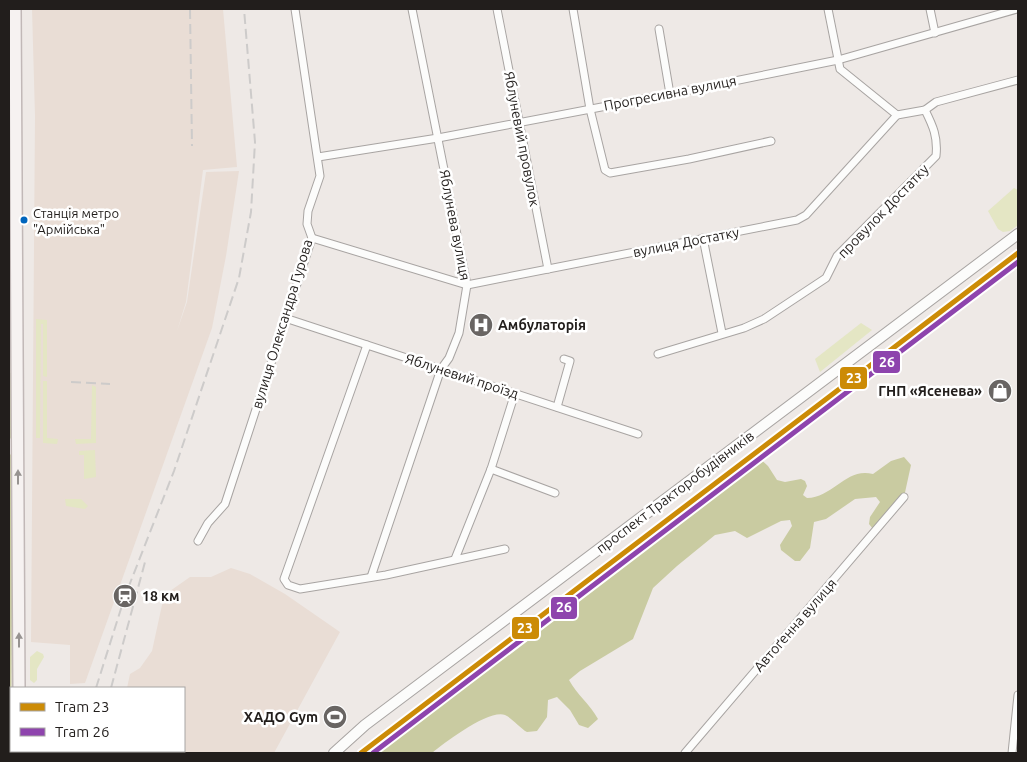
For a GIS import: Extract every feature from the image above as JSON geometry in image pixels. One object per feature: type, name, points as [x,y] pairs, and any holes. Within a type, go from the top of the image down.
[{"type":"main road","points":[[15,9],[13,446],[19,687]]},
{"type":"main road","name":"проспект Тракторобудівників","points":[[334,753],[365,725],[1018,234]]},
{"type":"street","name":"вулиця Олександра Гурова","points":[[198,541],[208,523],[225,504],[312,238],[307,224],[308,211],[320,176],[295,9]]},
{"type":"street","name":"Яблунева вулиця","points":[[371,577],[441,368],[449,358],[459,333],[467,285],[412,9]]},
{"type":"street","name":"Яблуневий провулок","points":[[497,9],[548,269]]},
{"type":"street","points":[[573,9],[590,109],[606,170],[610,173],[689,159],[771,141]]},
{"type":"street","points":[[828,9],[840,69],[897,115],[925,110],[936,102],[1018,80]]},
{"type":"street","points":[[930,9],[935,33]]},
{"type":"street","name":"Прогресивна вулиця","points":[[318,157],[438,138],[838,60],[1017,9]]},
{"type":"street","points":[[659,29],[670,94]]},
{"type":"street","name":"провулок Достатку","points":[[658,354],[722,333],[744,328],[764,319],[826,278],[837,256],[925,170],[936,156],[938,140],[925,110]]},
{"type":"street","name":"вулиця Достатку","points":[[312,238],[467,285],[797,220],[806,215],[897,115]]},
{"type":"street","points":[[703,238],[722,333]]},
{"type":"street","name":"Яблуневий проїзд","points":[[285,318],[638,434]]},
{"type":"street","points":[[367,345],[284,579],[288,585],[300,589],[371,577],[505,549]]},
{"type":"street","points":[[557,407],[570,361],[564,359]]},
{"type":"street","points":[[456,559],[491,469],[515,393]]},
{"type":"street","points":[[491,469],[555,494]]},
{"type":"street","name":"Автоґенна вулиця","points":[[685,753],[904,497]]},
{"type":"street","points":[[1012,753],[1018,695]]},
{"type":"shaded area","points":[[32,9],[223,9],[237,167],[203,170],[186,302],[177,331],[187,302],[206,172],[239,171],[226,256],[212,328],[85,683],[70,684],[70,645],[31,642],[35,116]]},
{"type":"shaded area","points":[[231,568],[250,574],[285,594],[340,632],[274,753],[112,753],[185,752],[185,687],[127,687],[130,674],[140,668],[152,651],[162,605],[170,591],[190,577],[211,577]]},
{"type":"green space","points":[[9,9],[13,373],[9,373]]},
{"type":"green space","points":[[1014,188],[1018,190],[1018,225],[1010,231],[1003,232],[998,229],[988,211]]},
{"type":"green space","points":[[36,319],[47,320],[47,377],[43,376],[43,324],[41,324],[40,438],[36,438]]},
{"type":"green space","points":[[861,323],[872,330],[820,372],[815,359]]},
{"type":"green space","points":[[9,373],[13,373],[13,436],[9,440]]},
{"type":"green space","points":[[43,381],[47,381],[47,438],[58,439],[57,444],[43,443]]},
{"type":"green space","points":[[92,385],[96,387],[96,443],[76,444],[75,439],[91,439]]},
{"type":"green space","points":[[95,450],[96,477],[84,479],[84,455],[79,455],[79,451]]},
{"type":"green space","points":[[9,453],[13,457],[11,753],[9,753]]},
{"type":"green space","points":[[758,457],[768,466],[777,480],[785,482],[801,479],[805,481],[807,486],[803,495],[807,498],[825,493],[847,478],[855,475],[873,474],[891,461],[904,457],[911,465],[904,497],[873,529],[869,524],[870,517],[880,502],[876,497],[855,499],[826,519],[814,522],[810,548],[800,561],[795,561],[781,550],[780,545],[792,526],[790,520],[781,521],[747,538],[735,531],[715,535],[653,588],[633,639],[580,671],[569,680],[598,719],[588,728],[579,725],[570,710],[557,697],[548,700],[547,717],[537,731],[527,732],[508,716],[498,715],[489,717],[467,728],[432,753],[369,753]]},
{"type":"green space","points":[[65,499],[81,499],[88,506],[85,509],[66,506]]},
{"type":"green space","points":[[37,651],[43,654],[44,657],[37,669],[37,680],[34,683],[30,680],[30,657]]},
{"type":"railway","points":[[190,9],[192,146]]},
{"type":"railway","points":[[96,687],[125,596],[174,471],[239,278],[251,212],[255,142],[244,9]]},
{"type":"railway","points":[[71,382],[110,384]]},
{"type":"railway","points":[[111,687],[145,562]]},
{"type":"tram line","name":"23","points":[[361,753],[1018,253]]},
{"type":"tram line","name":"26","points":[[373,753],[1018,262]]},
{"type":"place","name":"Станція метро \"Армійська\"","points":[[24,220]]},
{"type":"place","name":"Амбулаторія","points":[[481,325]]},
{"type":"place","name":"ГНП «Ясенева»","points":[[1000,391]]},
{"type":"place","name":"18 км","points":[[125,596]]},
{"type":"place","name":"ХАДО Gym","points":[[335,717]]}]
